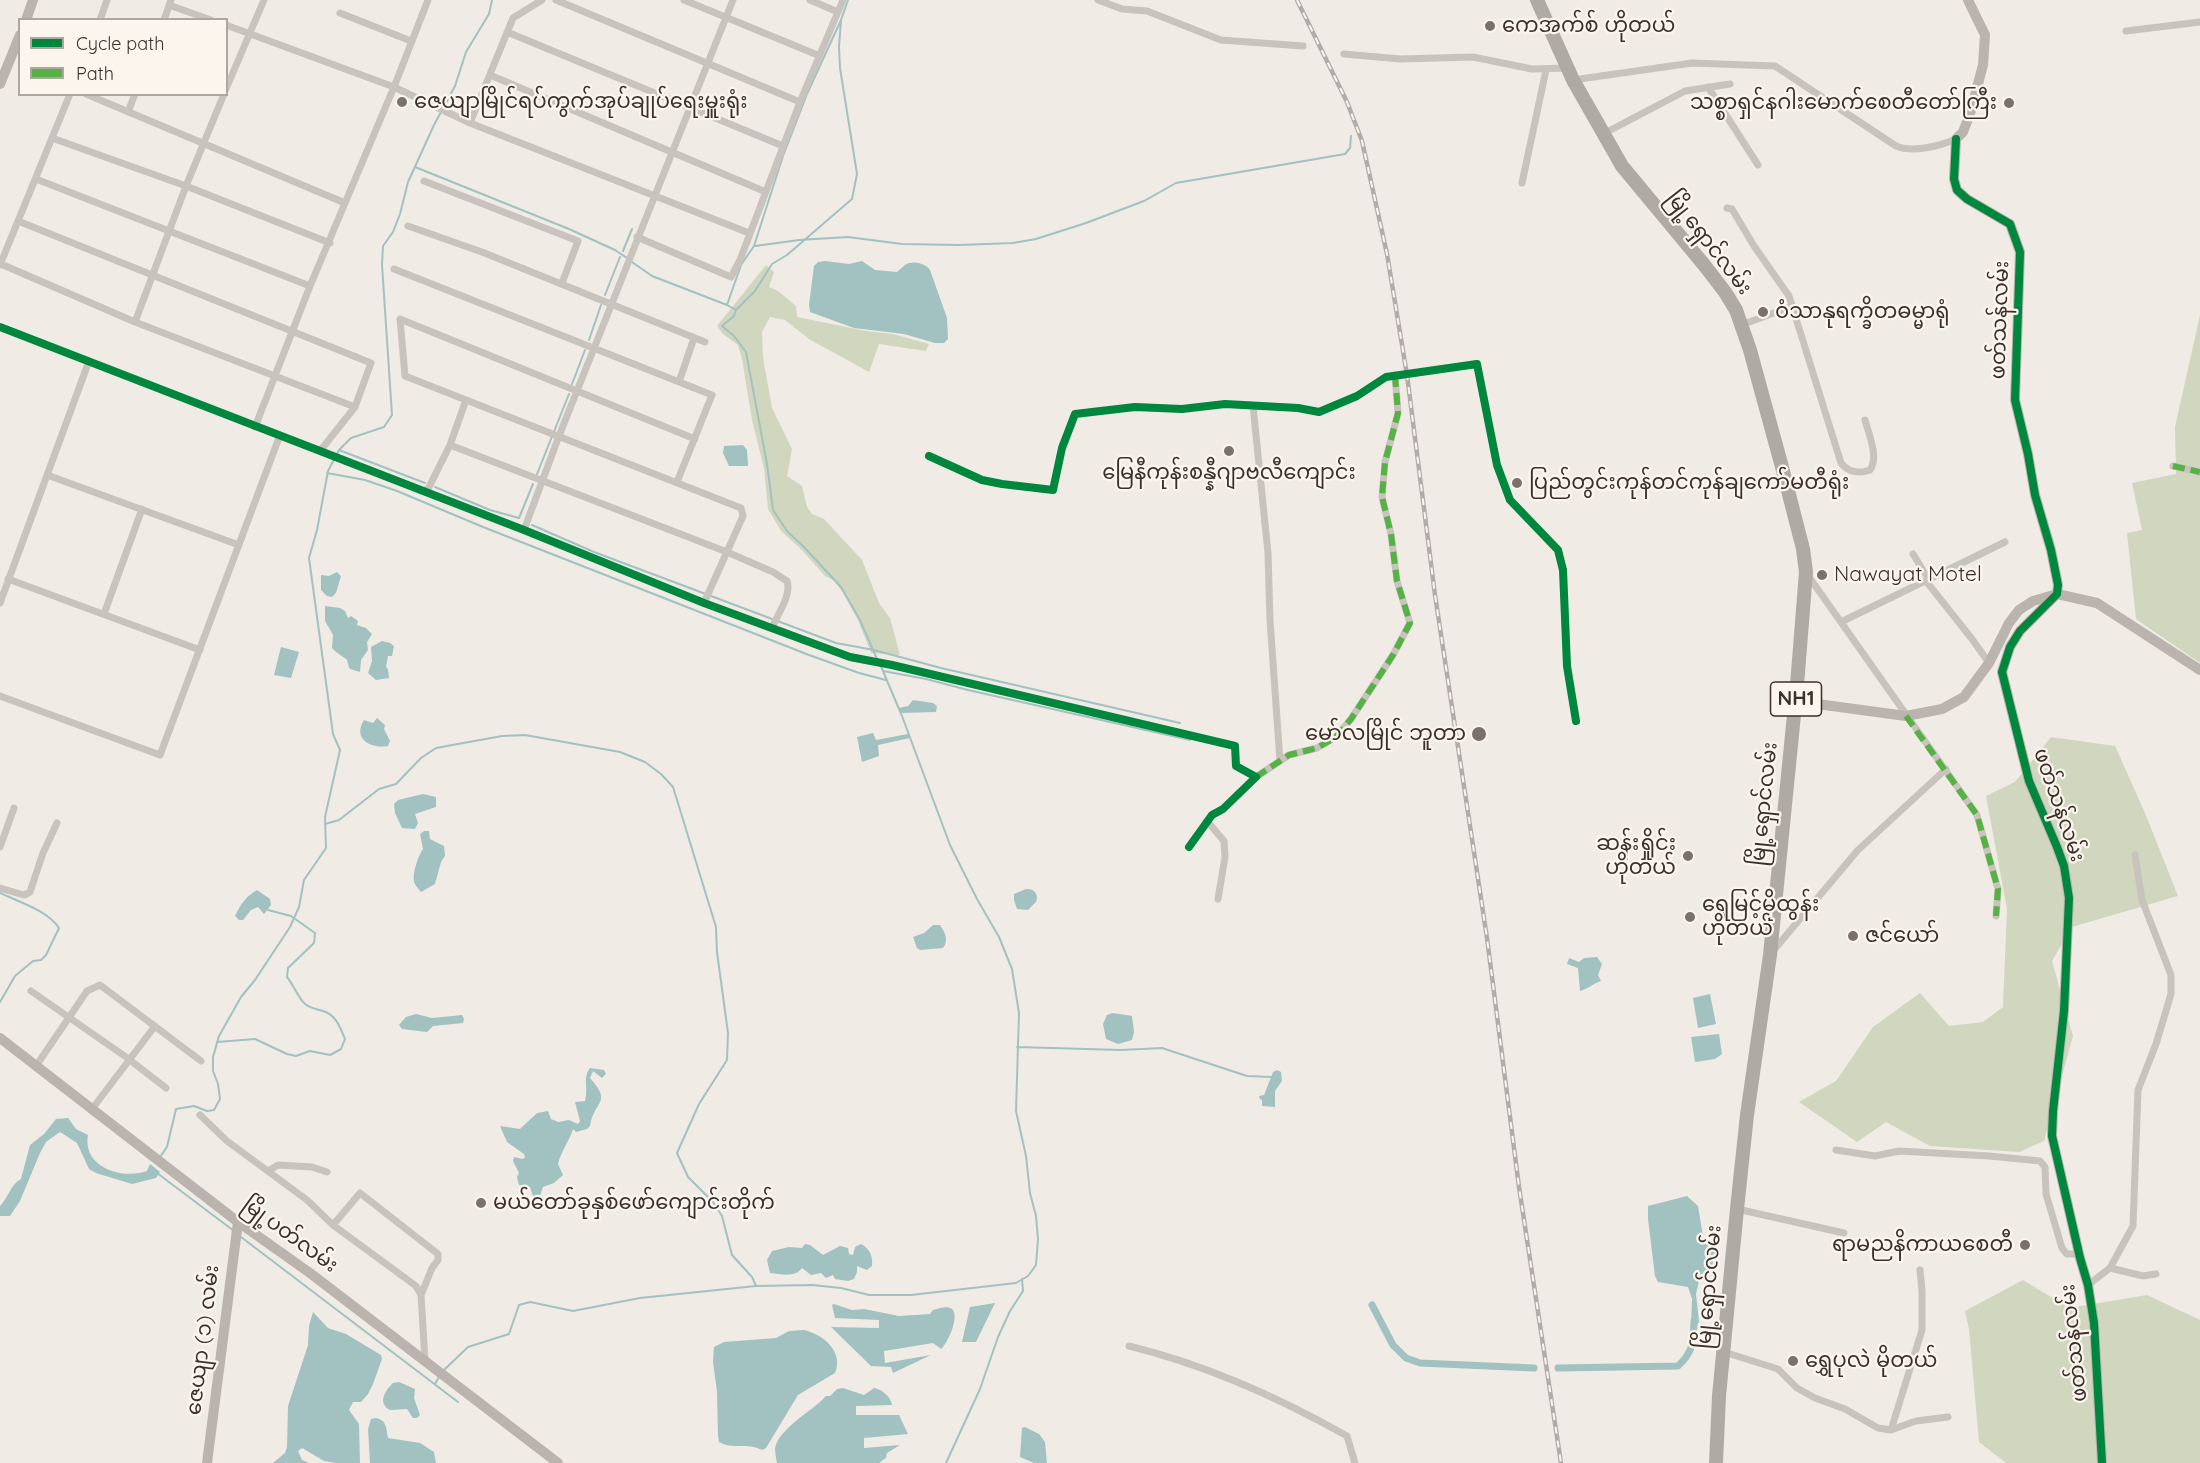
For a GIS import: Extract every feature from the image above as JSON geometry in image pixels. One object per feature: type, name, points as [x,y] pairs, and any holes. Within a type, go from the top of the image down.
[{"type":"highway","name":"မြို့ရှောင်လမ်း","points":[[1538,0],[1570,74],[1622,165],[1725,292],[1742,325],[1782,467],[1803,549],[1806,572],[1770,955],[1747,1115],[1737,1209],[1719,1396],[1716,1463]]},
{"type":"street","points":[[27,18],[33,0]]},
{"type":"street","points":[[101,18],[107,0]]},
{"type":"street","points":[[229,76],[264,0]]},
{"type":"street","points":[[255,426],[294,333],[310,286],[394,87],[427,0]]},
{"type":"street","points":[[470,123],[513,18],[542,0]]},
{"type":"street","points":[[556,0],[800,102]]},
{"type":"street","points":[[684,0],[820,56]]},
{"type":"street","points":[[524,530],[558,436],[733,0]]},
{"type":"street","points":[[810,0],[838,12]]},
{"type":"street","points":[[637,237],[731,277],[740,260],[800,102],[843,0]]},
{"type":"street","points":[[1098,0],[1122,9],[1147,11],[1221,40],[1303,46]]},
{"type":"street","points":[[1344,54],[1400,59],[1473,57],[1570,74],[1692,63],[1775,66],[1896,146],[1903,149],[1918,148],[1956,139],[1962,132],[1970,114],[1983,65],[1985,35],[1968,0]]},
{"type":"street","points":[[165,18],[170,2],[206,18]]},
{"type":"street","points":[[340,13],[411,41]]},
{"type":"street","points":[[2126,31],[2200,22]]},
{"type":"street","points":[[228,26],[394,87],[470,123],[749,233]]},
{"type":"street","points":[[507,32],[783,146]]},
{"type":"street","points":[[0,84],[18,40]]},
{"type":"street","points":[[1522,183],[1546,70]]},
{"type":"street","points":[[490,75],[766,192]]},
{"type":"street","points":[[1603,134],[1685,91],[1730,84]]},
{"type":"street","points":[[1708,87],[1758,165]]},
{"type":"street","points":[[69,96],[0,265],[135,322],[355,407]]},
{"type":"street","points":[[91,96],[345,203]]},
{"type":"street","points":[[128,112],[134,96]]},
{"type":"street","points":[[135,322],[186,186],[223,96]]},
{"type":"street","points":[[52,138],[186,186],[330,243]]},
{"type":"street","name":"ဖတ်သန်လမ်း","points":[[1956,139],[1954,179],[1957,190],[1967,199],[2010,224],[2020,252],[2015,400],[2035,495],[2051,550],[2058,585],[2057,594],[2020,632],[2010,647],[2002,672],[2028,781],[2064,866],[2069,898],[2064,1011],[2052,1136],[2088,1285],[2097,1348],[2102,1463]]},
{"type":"street","points":[[36,178],[310,286]]},
{"type":"street","points":[[424,181],[578,241],[562,284]]},
{"type":"street","points":[[1727,208],[1732,209],[1754,246],[1789,296],[1841,463],[1847,469],[1860,473],[1870,470],[1874,464],[1873,450],[1865,420]]},
{"type":"street","points":[[18,221],[371,363],[355,407],[323,452]]},
{"type":"street","points":[[408,226],[482,252],[705,342]]},
{"type":"street","points":[[394,269],[712,394],[677,482]]},
{"type":"street","points":[[1742,325],[1793,306]]},
{"type":"street","points":[[695,439],[400,319],[405,376],[741,508],[743,516],[704,603]]},
{"type":"street","points":[[0,327],[524,530],[704,603],[850,657],[1235,746],[1236,766],[1256,777]]},
{"type":"street","points":[[680,382],[694,338]]},
{"type":"street","points":[[0,603],[89,362]]},
{"type":"street","points":[[928,456],[982,480],[1053,490],[1062,448],[1075,414],[1135,407],[1182,409],[1225,404],[1298,408],[1319,412],[1357,396],[1386,377],[1477,364],[1497,465],[1510,500],[1558,550],[1563,570],[1567,666],[1576,721]]},
{"type":"street","points":[[1189,847],[1212,815],[1223,810],[1256,777],[1289,755],[1317,748],[1336,737],[1393,655],[1410,622],[1397,581],[1391,534],[1382,497],[1385,462],[1398,413],[1395,375]]},
{"type":"street","points":[[421,491],[428,489],[450,445],[466,400]]},
{"type":"street","points":[[1252,406],[1268,553],[1270,620],[1280,761]]},
{"type":"street","points":[[0,696],[160,754],[280,435]]},
{"type":"street","points":[[450,445],[773,572],[788,581],[789,585],[772,628]]},
{"type":"street","points":[[2173,466],[2200,472]]},
{"type":"street","points":[[47,475],[239,544]]},
{"type":"street","points":[[104,614],[142,509]]},
{"type":"street","points":[[1841,622],[2005,542]]},
{"type":"street","points":[[1913,554],[1928,580],[1989,663]]},
{"type":"street","points":[[1806,572],[1977,815],[1998,889],[1996,916]]},
{"type":"street","points":[[8,579],[200,650]]},
{"type":"street","points":[[1795,701],[1906,716],[1942,709],[1964,697],[1989,663],[2009,623],[2019,610],[2033,601],[2057,594],[2097,603],[2200,670]]},
{"type":"street","points":[[1770,955],[1858,850],[1946,769]]},
{"type":"street","points":[[0,847],[14,808]]},
{"type":"street","points":[[1207,821],[1224,841],[1225,857],[1218,899]]},
{"type":"street","points":[[0,888],[24,895],[30,892],[43,853],[57,824]]},
{"type":"street","points":[[2088,1285],[2109,1268],[2133,1226],[2138,1090],[2156,1044],[2171,994],[2171,975],[2142,900],[2135,855]]},
{"type":"street","points":[[36,1065],[87,990],[100,985],[201,1061]]},
{"type":"street","points":[[31,991],[166,1088]]},
{"type":"street","points":[[92,1109],[155,1026]]},
{"type":"street","name":"မြို့ပတ်လမ်း","points":[[0,1038],[238,1222],[310,1273],[558,1463]]},
{"type":"street","points":[[200,1115],[227,1141],[307,1200],[333,1225],[416,1286],[421,1295],[425,1360]]},
{"type":"street","points":[[1836,1150],[1875,1156],[1899,1151],[2040,1161],[2056,1160]]},
{"type":"street","points":[[2040,1161],[2044,1167],[2046,1194],[2062,1248],[2067,1254],[2079,1254]]},
{"type":"street","points":[[268,1171],[278,1165],[312,1167],[327,1172]]},
{"type":"street","points":[[333,1225],[360,1193],[373,1202],[438,1254],[438,1260],[432,1268],[421,1295]]},
{"type":"street","points":[[1737,1209],[1844,1233]]},
{"type":"street","name":"ဇေယျာ (၁) လမ်း","points":[[207,1463],[238,1222]]},
{"type":"street","points":[[2109,1268],[2143,1276],[2156,1275]]},
{"type":"street","points":[[1891,1430],[1922,1330],[1920,1270]]},
{"type":"street","points":[[1129,1347],[1169,1356],[1232,1378],[1314,1417],[1347,1436],[1355,1463]]},
{"type":"street","points":[[1724,1352],[1778,1369],[1797,1388],[1815,1398],[1845,1409],[1878,1428],[1891,1430],[1916,1421],[1948,1417]]},
{"type":"green space","points":[[766,265],[774,272],[769,287],[778,291],[796,306],[797,317],[893,334],[929,344],[926,351],[879,344],[869,372],[809,339],[785,320],[770,317],[762,332],[763,358],[772,408],[792,449],[787,476],[802,486],[807,507],[812,514],[824,519],[862,560],[879,603],[890,618],[900,655],[871,653],[858,620],[842,591],[781,531],[768,509],[764,468],[752,420],[742,359],[738,345],[723,334],[717,326]]},
{"type":"green space","points":[[2200,315],[2200,663],[2136,619],[2127,533],[2142,530],[2132,483],[2176,474],[2175,427]]},
{"type":"green space","points":[[2051,737],[2115,746],[2178,896],[2072,927],[2052,961],[2073,1036],[2044,1141],[2019,1152],[1930,1146],[1886,1122],[1857,1142],[1799,1102],[1836,1081],[1873,1027],[1920,993],[1949,1026],[1983,1022],[2003,1007],[2007,909],[1986,796],[2015,782]]},
{"type":"green space","points":[[2023,1280],[2069,1308],[2147,1295],[2200,1320],[2200,1463],[2006,1463],[1979,1442],[1969,1329],[1965,1311]]},
{"type":"water","points":[[862,261],[875,270],[897,272],[905,265],[912,263],[925,266],[930,270],[947,318],[948,339],[944,343],[935,343],[904,334],[854,328],[810,312],[814,266],[818,262],[849,264]]},
{"type":"water","points":[[743,445],[747,450],[748,466],[729,466],[723,453],[724,446]]},
{"type":"water","points":[[337,572],[341,576],[336,593],[332,597],[327,596],[321,590],[321,575],[329,576]]},
{"type":"water","points":[[325,606],[340,608],[345,611],[348,618],[351,616],[358,621],[357,625],[366,628],[372,634],[367,642],[368,650],[361,660],[360,672],[350,669],[347,660],[332,648],[333,635],[325,621]]},
{"type":"water","points":[[382,641],[394,646],[392,656],[388,656],[386,667],[389,678],[376,680],[368,673],[372,661],[371,647]]},
{"type":"water","points":[[281,647],[299,652],[291,678],[274,675]]},
{"type":"water","points":[[913,700],[933,703],[937,706],[936,712],[901,713],[899,708],[908,706]]},
{"type":"water","points":[[377,718],[385,725],[384,729],[390,741],[388,746],[370,744],[365,741],[360,732],[364,720],[373,723]]},
{"type":"water","points":[[873,733],[876,740],[908,734],[910,738],[878,745],[879,756],[862,762],[857,737]]},
{"type":"water","points":[[423,794],[436,797],[436,807],[415,814],[418,823],[415,829],[402,828],[395,813],[394,804],[398,800]]},
{"type":"water","points":[[429,831],[430,839],[444,846],[445,856],[435,884],[421,892],[415,885],[414,871],[423,849],[420,834]]},
{"type":"water","points":[[1026,889],[1035,892],[1036,902],[1028,910],[1017,909],[1014,894]]},
{"type":"water","points":[[257,890],[270,899],[271,905],[264,914],[258,907],[251,910],[243,920],[239,920],[235,916],[239,908],[246,898]]},
{"type":"water","points":[[933,925],[940,925],[942,928],[946,936],[945,945],[943,948],[920,950],[913,937],[924,933]]},
{"type":"water","points":[[1597,957],[1602,964],[1598,975],[1601,981],[1580,991],[1578,968],[1567,964],[1569,958],[1579,962],[1584,958]]},
{"type":"water","points":[[1710,994],[1716,1024],[1698,1028],[1693,998]]},
{"type":"water","points":[[1113,1013],[1132,1016],[1134,1032],[1132,1040],[1118,1044],[1106,1039],[1103,1024],[1107,1015]]},
{"type":"water","points":[[416,1014],[432,1018],[462,1015],[464,1019],[463,1023],[433,1026],[427,1032],[402,1029],[399,1025],[406,1017]]},
{"type":"water","points":[[1719,1034],[1722,1054],[1715,1059],[1695,1062],[1691,1037]]},
{"type":"water","points":[[590,1068],[604,1070],[606,1074],[602,1078],[593,1071],[590,1078],[597,1086],[601,1098],[590,1126],[576,1132],[573,1129],[558,1164],[563,1175],[554,1183],[543,1187],[540,1196],[533,1196],[530,1187],[519,1185],[517,1177],[519,1173],[513,1161],[514,1157],[523,1159],[524,1154],[507,1142],[500,1126],[520,1129],[537,1113],[548,1111],[551,1119],[558,1122],[569,1120],[578,1124],[580,1121],[575,1102],[585,1101],[586,1076]]},
{"type":"water","points":[[1277,1070],[1281,1072],[1282,1081],[1275,1091],[1275,1107],[1262,1106],[1259,1096],[1264,1095],[1273,1072]]},
{"type":"water","points":[[68,1118],[76,1129],[88,1135],[88,1146],[97,1163],[126,1174],[147,1171],[150,1164],[160,1172],[156,1178],[132,1184],[96,1173],[89,1169],[77,1143],[60,1132],[46,1142],[20,1201],[10,1216],[0,1216],[0,1206],[14,1184],[21,1179],[30,1145],[44,1134],[56,1119]]},
{"type":"water","points":[[1687,1196],[1698,1206],[1703,1237],[1717,1249],[1712,1266],[1699,1281],[1696,1294],[1699,1322],[1695,1328],[1691,1327],[1692,1299],[1688,1287],[1658,1282],[1655,1276],[1648,1219],[1648,1206]]},
{"type":"water","points":[[805,1244],[823,1255],[840,1246],[848,1248],[849,1254],[853,1255],[855,1247],[861,1244],[870,1253],[872,1266],[867,1270],[857,1266],[854,1279],[848,1281],[835,1279],[833,1275],[826,1278],[821,1273],[811,1275],[802,1268],[792,1274],[770,1273],[767,1260],[772,1251],[789,1247],[802,1248]]},
{"type":"water","points":[[995,1303],[976,1342],[962,1342],[970,1307]]},
{"type":"water","points":[[832,1305],[852,1310],[864,1309],[899,1316],[930,1314],[933,1310],[948,1307],[952,1309],[955,1317],[950,1336],[941,1349],[933,1343],[884,1351],[885,1363],[931,1355],[893,1373],[891,1367],[871,1366],[831,1327],[879,1328],[879,1320],[835,1318]]},
{"type":"water","points":[[313,1312],[328,1328],[346,1334],[381,1355],[382,1359],[368,1394],[361,1402],[353,1402],[349,1410],[359,1424],[360,1463],[324,1461],[302,1448],[298,1451],[302,1460],[309,1463],[273,1463],[285,1453],[287,1447],[288,1406],[308,1345],[309,1326]]},
{"type":"water","points":[[804,1330],[818,1335],[830,1345],[837,1358],[835,1373],[798,1395],[766,1448],[762,1450],[751,1446],[729,1446],[719,1442],[714,1347],[724,1342],[776,1338],[789,1331]]},
{"type":"water","points":[[399,1382],[415,1389],[414,1398],[420,1415],[417,1418],[413,1418],[407,1409],[390,1410],[384,1404],[383,1400],[387,1390],[393,1383]]},
{"type":"water","points":[[843,1388],[864,1395],[874,1388],[883,1392],[888,1396],[892,1405],[856,1406],[856,1415],[899,1415],[908,1434],[864,1438],[864,1448],[900,1445],[887,1453],[886,1458],[879,1463],[777,1463],[775,1448],[783,1433],[826,1396]]},
{"type":"water","points":[[376,1418],[384,1423],[388,1438],[420,1443],[434,1452],[436,1463],[370,1463],[368,1429],[371,1419]]},
{"type":"water","points":[[1025,1427],[1039,1434],[1045,1442],[1047,1463],[1034,1463],[1020,1457],[1022,1428]]},
{"type":"waterway","points":[[160,1157],[167,1147],[176,1109],[194,1106],[207,1111],[214,1110],[220,1099],[213,1071],[213,1057],[219,1036],[241,997],[290,927],[299,907],[304,880],[326,848],[325,817],[340,750],[333,734],[309,558],[317,530],[328,471],[339,450],[351,438],[384,427],[392,415],[382,265],[383,246],[393,232],[408,182],[455,86],[466,52],[489,14],[492,0]]},
{"type":"waterway","points":[[737,309],[755,291],[772,264],[787,255],[852,199],[857,174],[840,68],[839,47],[841,20],[848,0]]},
{"type":"waterway","points":[[841,20],[807,94],[783,156],[754,246],[741,265],[727,305],[736,310],[734,316],[722,326],[734,336],[746,352],[767,464],[773,510],[787,531],[841,587],[860,620],[877,659]]},
{"type":"waterway","points":[[755,246],[848,237],[902,244],[959,245],[1013,243],[1036,239],[1144,201],[1176,183],[1345,154],[1350,148],[1351,136]]},
{"type":"waterway","points":[[415,167],[569,229],[627,258]]},
{"type":"waterway","points":[[623,251],[632,229]]},
{"type":"waterway","points":[[605,295],[620,257]]},
{"type":"waterway","points":[[632,262],[652,276],[727,305]]},
{"type":"waterway","points":[[589,340],[601,305]]},
{"type":"waterway","points":[[572,384],[585,350]]},
{"type":"waterway","points":[[537,474],[569,394]]},
{"type":"waterway","points":[[339,450],[425,483]]},
{"type":"waterway","points":[[327,473],[365,480],[397,491],[809,655],[886,680]]},
{"type":"waterway","points":[[435,487],[490,510],[519,518],[533,484]]},
{"type":"waterway","points":[[532,525],[594,552],[836,643],[1180,723]]},
{"type":"waterway","points":[[444,1370],[468,1347],[509,1334],[519,1305],[530,1302],[573,1311],[640,1298],[756,1286],[812,1285],[841,1288],[869,1295],[911,1295],[1016,1283],[1028,1276],[1036,1265],[1038,1239],[1036,1216],[1016,1111],[1019,1013],[1012,969],[999,937],[950,845],[880,664]]},
{"type":"waterway","points":[[883,671],[1190,740]]},
{"type":"waterway","points":[[325,824],[339,820],[379,789],[396,784],[421,758],[436,748],[502,736],[525,735],[620,752],[645,762],[661,774],[673,787],[716,927],[717,952],[728,1033],[727,1060],[699,1104],[677,1153],[688,1177],[713,1202],[722,1216],[732,1255],[752,1277],[756,1286]]},
{"type":"waterway","points":[[0,893],[40,911],[59,928],[46,955],[41,960],[33,961],[15,976],[0,1002]]},
{"type":"waterway","points":[[217,1042],[255,1039],[296,1056],[310,1051],[330,1055],[341,1049],[345,1039],[334,1018],[305,1004],[287,977],[288,968],[314,943],[315,933],[291,916],[268,910]]},
{"type":"waterway","points":[[1017,1047],[1121,1050],[1162,1048],[1247,1076],[1271,1077]]},
{"type":"waterway","points":[[157,1173],[234,1231]]},
{"type":"waterway","points":[[241,1237],[458,1402]]},
{"type":"waterway","points":[[946,1463],[980,1389],[998,1337],[1010,1311],[1023,1291],[1022,1279]]},
{"type":"waterway","points":[[1372,1305],[1393,1345],[1406,1358],[1420,1363],[1534,1368]]},
{"type":"waterway","points":[[1558,1368],[1678,1366],[1692,1346],[1694,1321]]},
{"type":"waterway","points":[[435,1384],[439,1377]]},
{"type":"railway","points":[[1297,0],[1347,102],[1362,141],[1387,254],[1407,375],[1435,595],[1487,938],[1519,1187],[1561,1463]]},
{"type":"marked path","points":[[1256,777],[1289,755],[1317,748],[1336,737],[1351,719],[1393,655],[1410,623],[1397,581],[1391,534],[1382,497],[1385,462],[1398,413],[1395,375]]},
{"type":"marked path","points":[[2173,466],[2200,472]]},
{"type":"marked path","points":[[1906,716],[1977,815],[1998,889],[1996,916]]},
{"type":"cycle path","points":[[1956,139],[1954,179],[1957,190],[1967,199],[2010,224],[2020,252],[2015,400],[2035,495],[2051,550],[2058,585],[2057,594],[2020,631],[2010,647],[2002,672],[2029,781],[2064,866],[2069,898],[2064,1011],[2052,1136],[2088,1285],[2094,1323],[2102,1463]]},
{"type":"cycle path","points":[[0,327],[524,530],[704,603],[850,657],[1235,746],[1236,766],[1256,777],[1223,809],[1212,815],[1189,847]]},
{"type":"cycle path","points":[[929,456],[982,480],[1053,490],[1062,448],[1075,414],[1135,407],[1182,409],[1225,404],[1298,408],[1319,412],[1357,396],[1386,377],[1477,364],[1497,465],[1510,500],[1558,550],[1563,570],[1567,666],[1576,721]]},
{"type":"place","name":"ကေအက်စ် ဟိုတယ်","points":[[1490,26]]},
{"type":"place","name":"ဇေယျာမြိုင်ရပ်ကွက်အုပ်ချုပ်ရေးမှူးရုံး","points":[[402,102]]},
{"type":"place","name":"သစ္စာရှင်နဂါးမောက်စေတီတော်ကြီး","points":[[2009,103]]},
{"type":"place","name":"ဝံသာနုရက္ခိတဓမ္မာရုံ","points":[[1763,312]]},
{"type":"place","name":"မြေနီကုန်းစန္နီဂျာဗလီကျောင်း","points":[[1229,451]]},
{"type":"place","name":"ပြည်တွင်းကုန်တင်ကုန်ချကော်မတီရုံး","points":[[1517,483]]},
{"type":"place","name":"Nawayat Motel","points":[[1822,575]]},
{"type":"place","name":"မော်လမြိုင် ဘူတာ","points":[[1479,734]]},
{"type":"place","name":"ဆန်းရှိုင်း ဟိုတယ်","points":[[1688,856]]},
{"type":"place","name":"ရွှေမြင့်မိုထွန်း ဟိုတယ်","points":[[1690,917]]},
{"type":"place","name":"ဇင်ယော်","points":[[1853,936]]},
{"type":"place","name":"မယ်တော်ခုနှစ်ဖော်ကျောင်းတိုက်","points":[[481,1203]]},
{"type":"place","name":"ရာမညနိကာယစေတီ","points":[[2025,1245]]},
{"type":"place","name":"ရွှေပုလဲ မိုတယ်","points":[[1793,1361]]}]
